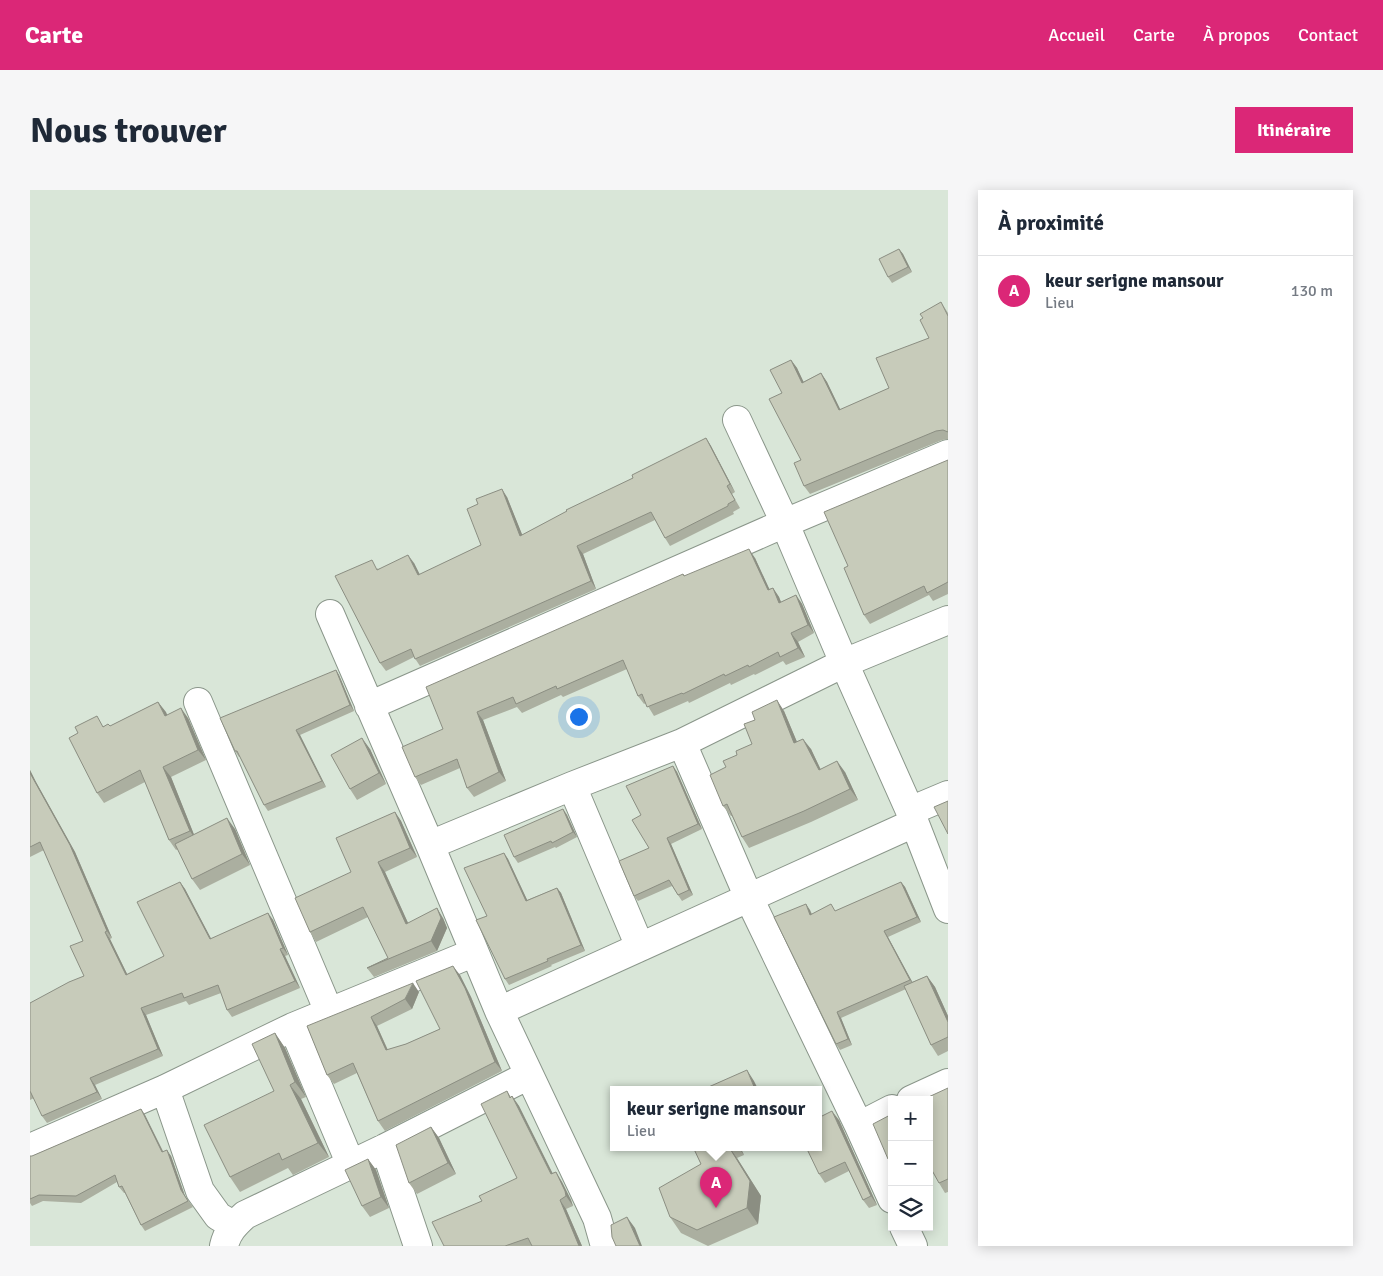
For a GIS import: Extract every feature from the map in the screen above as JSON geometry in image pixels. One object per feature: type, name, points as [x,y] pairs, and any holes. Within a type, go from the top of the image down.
[{"type":"street","points":[[737,420],[785,523],[912,817],[948,909]]},
{"type":"street","points":[[369,706],[785,523],[948,454]]},
{"type":"street","points":[[330,614],[430,845],[473,953],[597,1218],[605,1246]]},
{"type":"street","points":[[430,845],[572,786],[682,744],[844,663],[948,620]]},
{"type":"street","points":[[198,702],[329,1012]]},
{"type":"street","points":[[682,744],[749,898],[888,1190]]},
{"type":"street","points":[[572,786],[640,946]]},
{"type":"street","points":[[499,1012],[640,946],[749,898],[912,817],[948,795]]},
{"type":"street","points":[[30,1148],[165,1088],[292,1027],[473,953]]},
{"type":"street","points":[[292,1027],[351,1164]]},
{"type":"street","points":[[165,1088],[200,1191],[218,1216],[229,1236],[245,1215],[529,1075]]},
{"type":"street","points":[[919,1096],[948,1083]]},
{"type":"street","points":[[859,1126],[888,1111]]},
{"type":"street","points":[[384,1148],[418,1246]]},
{"type":"street","points":[[906,1231],[913,1246]]},
{"type":"building","points":[[899,249],[908,267],[888,277],[879,259]]},
{"type":"building","points":[[941,302],[948,316],[948,432],[943,430],[936,431],[804,486],[794,463],[801,460],[769,399],[782,393],[770,370],[791,360],[802,383],[821,373],[839,410],[889,388],[876,358],[929,338],[920,320],[923,318],[920,314]]},
{"type":"building","points":[[706,438],[730,484],[727,486],[735,500],[728,504],[728,506],[665,538],[651,512],[577,546],[591,581],[415,659],[411,649],[380,663],[335,576],[372,560],[377,570],[408,555],[418,575],[481,545],[467,509],[478,504],[476,499],[502,489],[520,536],[566,510],[633,478],[632,475]]},
{"type":"building","points":[[948,460],[948,582],[927,593],[924,586],[864,615],[844,568],[848,566],[824,512]]},
{"type":"building","points":[[749,549],[768,590],[773,588],[779,603],[796,595],[808,625],[791,633],[798,648],[780,657],[778,652],[749,667],[748,665],[725,676],[724,674],[683,694],[647,707],[642,694],[638,696],[623,660],[557,689],[556,686],[516,704],[513,697],[477,712],[499,772],[467,788],[457,759],[415,777],[402,747],[443,729],[426,687],[683,574],[684,576]]},
{"type":"building","points":[[336,670],[350,705],[296,730],[322,781],[264,805],[237,751],[235,751],[220,718]]},
{"type":"building","points":[[777,700],[794,743],[803,739],[819,770],[837,761],[850,789],[742,837],[727,804],[723,806],[710,775],[726,767],[723,761],[737,755],[736,751],[752,744],[744,724],[755,720],[752,712]]},
{"type":"building","points":[[158,702],[165,716],[181,708],[198,750],[163,767],[190,831],[169,840],[140,770],[97,793],[69,738],[78,733],[75,727],[97,716],[103,727],[108,724],[110,726]]},
{"type":"building","points":[[362,738],[379,773],[350,789],[331,755]]},
{"type":"building","points":[[673,766],[698,824],[667,838],[689,890],[678,895],[669,880],[634,896],[619,861],[649,848],[632,820],[641,815],[626,786]]},
{"type":"building","points":[[30,773],[70,845],[107,931],[105,932],[126,975],[164,956],[137,902],[180,882],[210,939],[268,913],[283,948],[280,949],[295,981],[227,1010],[218,985],[184,998],[182,993],[141,1008],[158,1049],[90,1078],[97,1092],[42,1116],[30,1091],[30,1003],[84,976],[70,946],[83,941],[40,842],[30,847]]},
{"type":"building","points":[[948,801],[948,834],[934,807]]},
{"type":"building","points":[[563,809],[573,832],[552,843],[551,841],[514,857],[504,835]]},
{"type":"building","points":[[395,812],[410,848],[378,862],[406,924],[437,908],[441,918],[431,941],[367,968],[388,958],[363,907],[310,932],[295,898],[351,872],[336,838]]},
{"type":"building","points":[[227,818],[242,854],[192,879],[175,844]]},
{"type":"building","points":[[504,853],[526,901],[557,888],[581,945],[505,979],[476,920],[487,916],[464,868]]},
{"type":"building","points":[[901,882],[917,917],[884,931],[910,980],[837,1012],[848,1039],[836,1044],[774,917],[806,904],[810,915],[831,904],[835,911]]},
{"type":"building","points":[[453,966],[465,988],[495,1062],[378,1121],[353,1063],[327,1075],[307,1026],[413,983],[405,999],[371,1017],[386,1050],[406,1044],[440,1029],[416,981]]},
{"type":"building","points":[[927,976],[948,1022],[948,1037],[931,1045],[904,986]]},
{"type":"building","points":[[275,1033],[295,1082],[290,1085],[318,1143],[282,1160],[279,1153],[230,1177],[204,1125],[274,1091],[252,1044]]},
{"type":"building","points":[[747,1070],[754,1086],[711,1086]]},
{"type":"building","points":[[948,1088],[948,1179],[939,1183],[933,1172],[933,1096],[931,1096]]},
{"type":"building","points":[[507,1091],[510,1098],[512,1096],[551,1174],[556,1172],[565,1191],[566,1196],[560,1200],[579,1246],[532,1246],[528,1238],[505,1246],[444,1246],[432,1222],[482,1201],[479,1196],[517,1178],[481,1104]]},
{"type":"building","points":[[141,1109],[162,1152],[167,1150],[181,1190],[188,1201],[141,1225],[122,1186],[119,1187],[115,1175],[76,1196],[39,1195],[30,1199],[30,1156]]},
{"type":"building","points":[[832,1111],[871,1196],[863,1200],[845,1162],[819,1174],[808,1151],[822,1151],[822,1116]]},
{"type":"building","points":[[888,1116],[888,1159],[873,1124]]},
{"type":"building","points":[[431,1127],[448,1163],[409,1183],[396,1145]]},
{"type":"building","points":[[695,1151],[731,1151],[750,1181],[747,1208],[697,1230],[670,1217],[659,1188],[701,1164]]},
{"type":"building","points":[[368,1159],[381,1197],[362,1206],[345,1170]]},
{"type":"building","points":[[627,1217],[640,1246],[616,1246],[612,1237],[611,1225]]},
{"type":"place","name":"keur serigne mansour","points":[[716,1208]]}]
